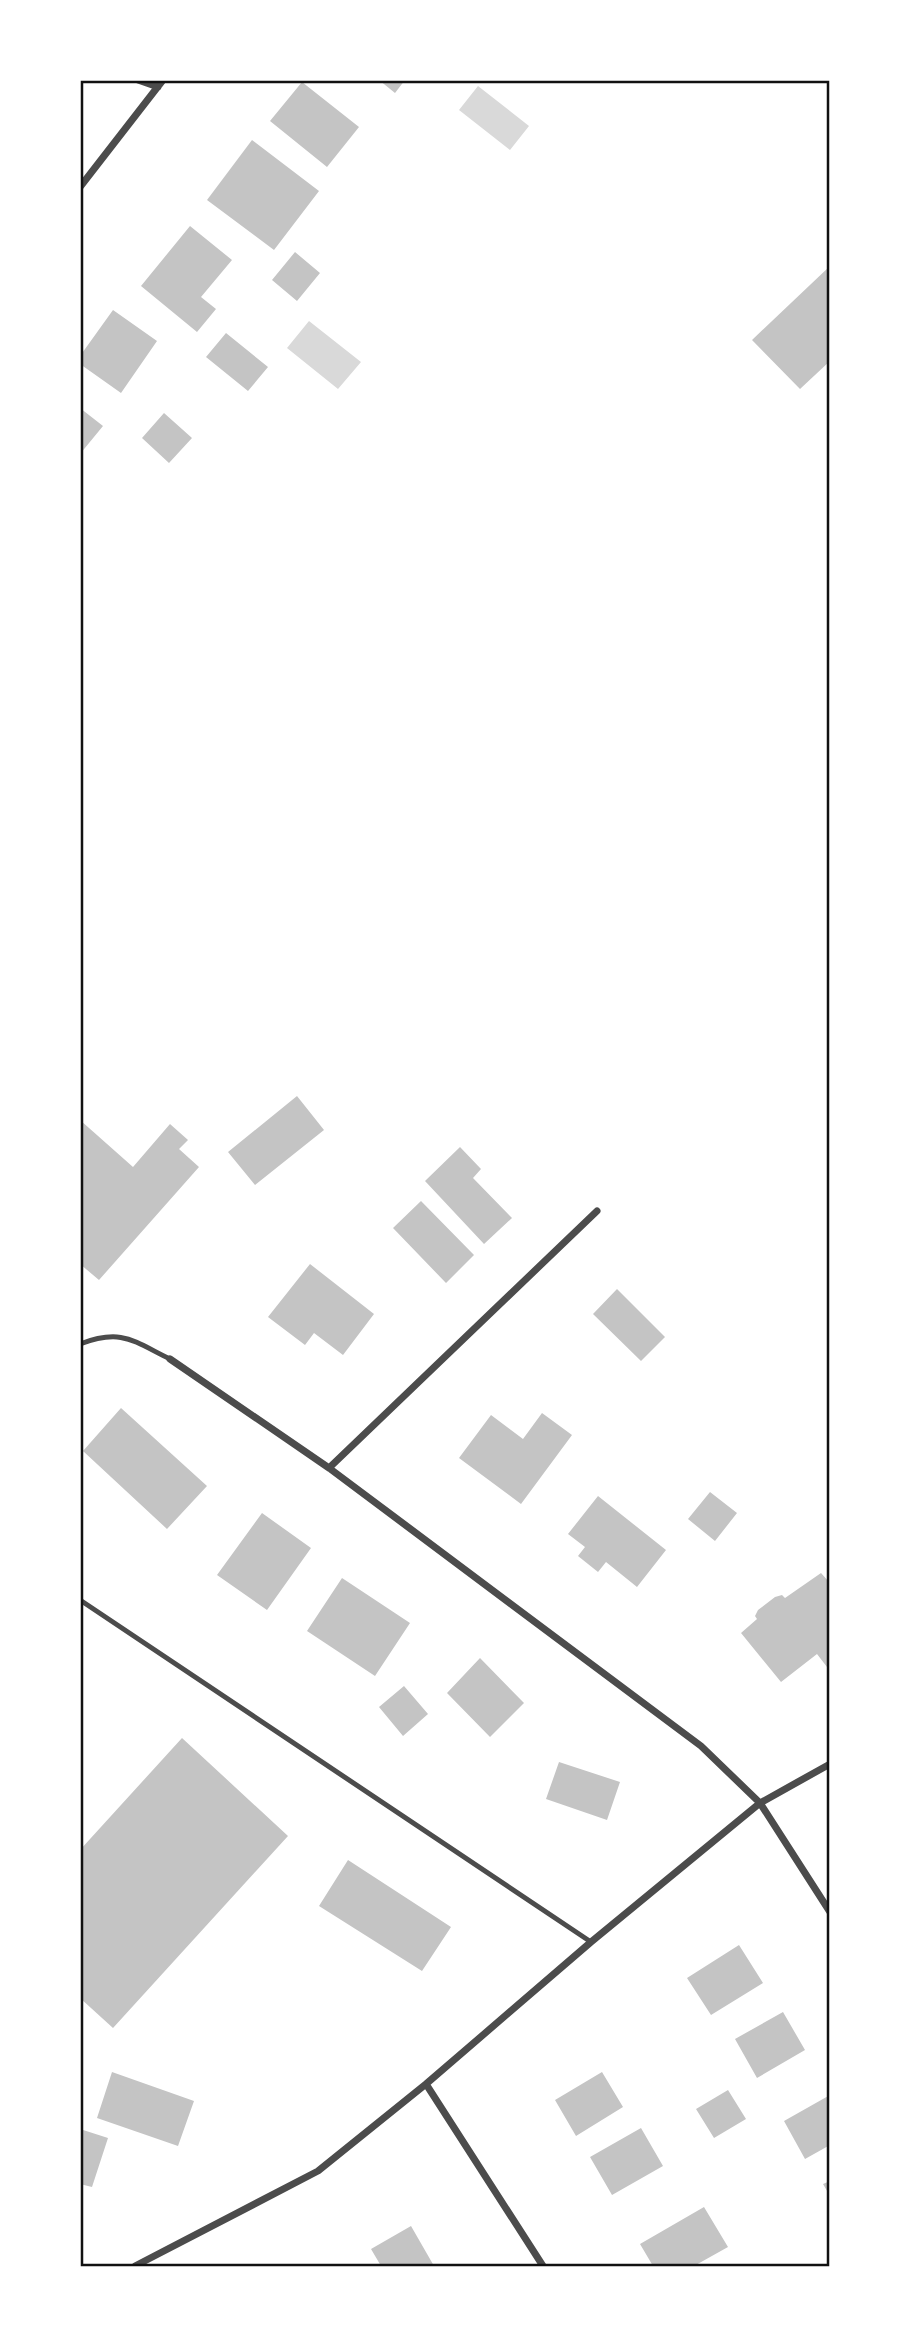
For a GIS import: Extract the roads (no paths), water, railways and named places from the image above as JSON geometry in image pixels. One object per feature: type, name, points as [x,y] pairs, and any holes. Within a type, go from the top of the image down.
[{"type":"street","points":[[80,187],[160,84],[138,80]]},
{"type":"street","points":[[329,1468],[597,1211]]},
{"type":"street","points":[[170,1359],[329,1468],[701,1746],[760,1803],[830,1913]]},
{"type":"street","points":[[135,2266],[318,2171],[426,2084],[591,1942],[760,1803],[830,1764]]},
{"type":"street","points":[[426,2084],[543,2266]]},
{"type":"lane","points":[[80,1344],[95,1338],[123,1335],[170,1359]]},
{"type":"lane","points":[[80,1600],[591,1942]]}]
